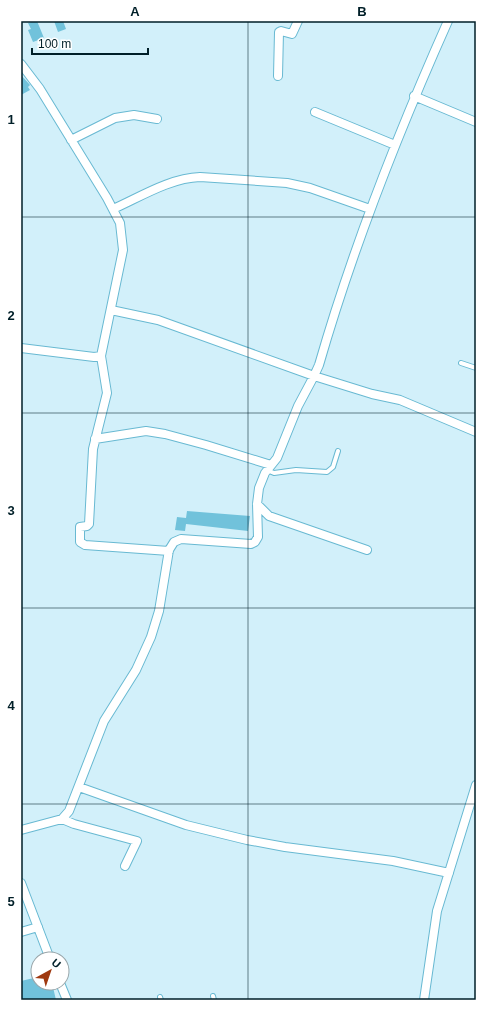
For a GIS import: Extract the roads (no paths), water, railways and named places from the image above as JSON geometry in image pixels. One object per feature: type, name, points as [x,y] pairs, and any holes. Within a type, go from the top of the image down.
[{"type":"street","points":[[278,76],[279,32],[281,31],[292,34],[298,21]]},
{"type":"street","points":[[21,830],[62,819],[69,811],[104,721],[136,670],[151,638],[159,611],[169,552],[174,542],[181,539],[251,544],[255,542],[258,537],[257,504],[259,488],[269,468],[277,458],[298,406],[319,365],[335,310],[370,209],[414,96],[448,21]]},
{"type":"street","points":[[21,64],[71,140],[120,223],[123,250],[101,356],[107,393],[95,440],[89,524],[87,526],[80,527],[80,542],[84,545],[169,552]]},
{"type":"street","points":[[414,96],[476,122]]},
{"type":"street","points":[[315,112],[395,145]]},
{"type":"street","points":[[71,140],[115,118],[134,115],[157,119]]},
{"type":"street","points":[[113,210],[174,182],[200,177],[287,183],[310,188],[370,209]]},
{"type":"street","points":[[111,310],[158,320],[314,376],[372,394],[400,400],[476,432]]},
{"type":"street","points":[[21,348],[94,357],[101,356]]},
{"type":"street","points":[[95,440],[146,431],[206,445],[269,468]]},
{"type":"street","points":[[257,504],[269,516],[367,550]]},
{"type":"street","points":[[424,1000],[437,911],[476,785]]},
{"type":"street","points":[[79,787],[186,825],[246,840],[285,847],[393,861],[449,873]]},
{"type":"street","points":[[62,819],[74,824],[137,841],[125,866]]},
{"type":"street","points":[[21,883],[47,951]]},
{"type":"street","points":[[21,932],[38,927]]},
{"type":"lane","points":[[461,363],[476,368]]},
{"type":"lane","points":[[269,468],[274,473],[296,470],[327,472],[333,467],[338,451]]}]
